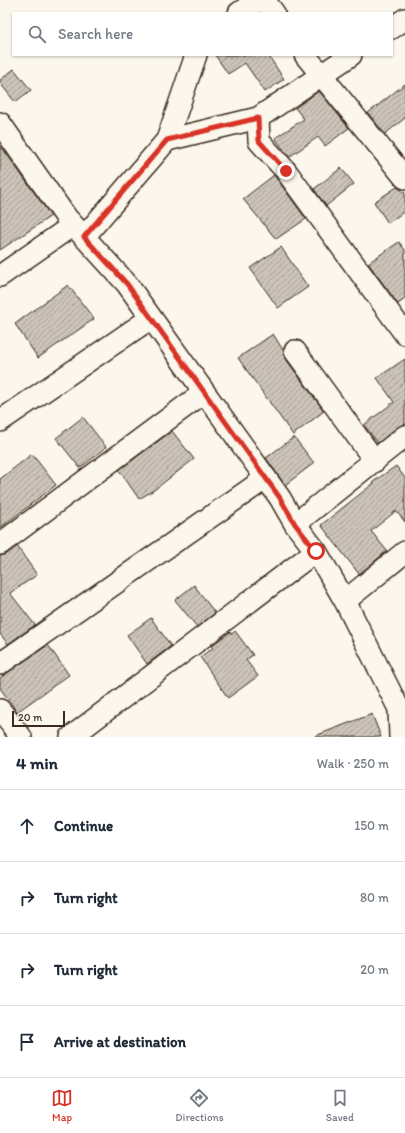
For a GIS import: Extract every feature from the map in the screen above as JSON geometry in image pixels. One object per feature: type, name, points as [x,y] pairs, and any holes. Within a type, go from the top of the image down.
[{"type":"street","points":[[240,12],[258,0]]},
{"type":"street","points":[[264,0],[273,12]]},
{"type":"street","points":[[393,27],[405,19]]},
{"type":"street","points":[[0,276],[78,231],[167,140],[196,56]]},
{"type":"street","points":[[306,56],[405,178]]},
{"type":"street","points":[[167,140],[258,118],[350,56]]},
{"type":"street","points":[[258,118],[259,141],[286,171],[405,334]]},
{"type":"street","points":[[3,136],[78,231],[127,284],[203,393],[266,478],[295,524],[316,551],[345,601],[399,709],[400,737]]},
{"type":"street","points":[[0,421],[151,318]]},
{"type":"street","points":[[295,351],[375,461]]},
{"type":"street","points":[[0,544],[203,393]]},
{"type":"street","points":[[295,524],[405,436]]},
{"type":"street","points":[[0,664],[266,478]]},
{"type":"street","points":[[71,737],[316,551]]},
{"type":"street","points":[[345,601],[405,552]]},
{"type":"street","points":[[0,710],[21,737]]},
{"type":"building","points":[[216,56],[269,56],[284,79],[265,92],[245,63],[228,74]]},
{"type":"building","points":[[14,69],[31,90],[15,102],[0,83],[0,80]]},
{"type":"building","points":[[405,84],[405,118],[385,134],[368,113]]},
{"type":"building","points":[[319,91],[349,128],[325,146],[318,137],[289,157],[275,138],[304,119],[295,108]]},
{"type":"building","points":[[0,145],[51,216],[0,250]]},
{"type":"building","points":[[341,168],[354,184],[326,206],[314,189]]},
{"type":"building","points":[[274,175],[306,219],[276,239],[243,199]]},
{"type":"building","points":[[397,187],[405,193],[405,211],[388,223],[374,202]]},
{"type":"building","points":[[399,242],[405,250],[405,299],[398,304],[368,263]]},
{"type":"building","points":[[281,247],[308,287],[278,308],[250,268]]},
{"type":"building","points":[[68,285],[94,319],[38,358],[15,324]]},
{"type":"building","points":[[273,334],[283,350],[285,358],[324,411],[293,435],[238,358]]},
{"type":"building","points":[[405,359],[405,424],[398,427],[378,443],[364,425],[394,402],[377,378]]},
{"type":"building","points":[[83,417],[106,447],[80,468],[56,438]]},
{"type":"building","points":[[172,431],[194,459],[154,490],[139,499],[119,470]]},
{"type":"building","points":[[294,437],[314,463],[285,485],[266,458]]},
{"type":"building","points":[[32,454],[56,485],[0,528],[0,479]]},
{"type":"building","points":[[396,466],[405,478],[405,522],[396,511],[371,531],[387,551],[359,574],[321,525],[374,483],[373,482]]},
{"type":"building","points":[[17,546],[37,575],[10,593],[35,625],[8,644],[0,634],[0,556],[7,554]]},
{"type":"building","points":[[194,585],[215,613],[197,627],[175,600]]},
{"type":"building","points":[[151,618],[171,646],[147,664],[127,635]]},
{"type":"building","points":[[235,631],[253,655],[246,660],[258,676],[228,698],[200,657],[213,648],[211,646],[230,632],[232,634]]},
{"type":"building","points":[[48,645],[69,675],[17,712],[0,688],[0,678]]},
{"type":"building","points":[[372,714],[381,737],[315,736]]},
{"type":"route","points":[[286,171],[259,141],[258,118],[167,140],[84,237],[127,284],[280,498],[295,524],[306,536],[316,551]]}]
